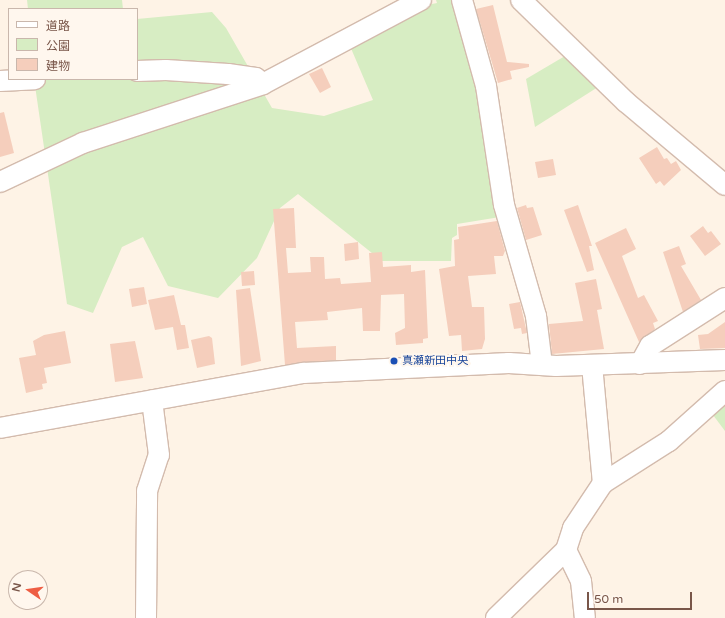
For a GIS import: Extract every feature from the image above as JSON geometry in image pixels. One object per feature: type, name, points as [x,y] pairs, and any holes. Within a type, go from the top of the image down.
[{"type":"street","points":[[0,182],[88,141],[263,84],[421,0]]},
{"type":"street","points":[[462,0],[486,86],[504,205],[536,316],[542,365]]},
{"type":"street","points":[[521,0],[626,102],[725,185]]},
{"type":"street","points":[[138,71],[166,70],[228,74],[256,78],[263,84]]},
{"type":"street","points":[[0,81],[18,80]]},
{"type":"street","points":[[640,364],[650,346],[725,298]]},
{"type":"street","points":[[0,428],[310,373],[509,363],[542,365],[592,365],[725,360]]},
{"type":"street","points":[[592,365],[603,483]]},
{"type":"street","points":[[496,618],[566,550],[573,528],[603,483],[669,441],[725,391]]},
{"type":"street","points":[[146,618],[146,491],[159,455],[152,400]]},
{"type":"street","points":[[566,550],[581,581],[586,618]]},
{"type":"green space","points":[[27,0],[122,0],[123,8],[28,8]]},
{"type":"green space","points":[[436,0],[456,0],[479,99],[500,217],[457,224],[457,235],[452,238],[451,261],[382,261],[298,194],[280,208],[257,258],[218,298],[168,286],[143,237],[122,247],[93,313],[67,304],[34,80],[138,80],[138,19],[212,12],[226,28],[272,108],[324,116],[373,100],[350,46],[427,5],[437,3]]},
{"type":"green space","points":[[565,56],[598,87],[535,127],[526,79]]},
{"type":"green space","points":[[725,397],[725,431],[710,411]]},
{"type":"building","points":[[493,5],[507,62],[529,64],[529,67],[510,71],[512,79],[498,83],[476,9]]},
{"type":"building","points":[[322,68],[331,87],[320,93],[309,74]]},
{"type":"building","points":[[4,112],[14,153],[0,157],[0,113]]},
{"type":"building","points":[[657,147],[664,159],[667,158],[671,164],[676,161],[681,170],[664,186],[660,181],[656,184],[639,158]]},
{"type":"building","points":[[553,159],[556,175],[538,178],[535,162]]},
{"type":"building","points":[[526,205],[527,208],[533,207],[542,235],[526,240],[517,208]]},
{"type":"building","points":[[578,205],[592,246],[589,246],[594,270],[587,272],[564,210]]},
{"type":"building","points":[[294,208],[296,248],[286,248],[288,273],[311,272],[310,257],[324,257],[325,279],[340,278],[341,284],[371,282],[369,253],[382,252],[383,267],[411,265],[411,272],[425,270],[428,338],[423,339],[423,343],[396,345],[395,333],[405,328],[404,294],[381,295],[380,331],[363,331],[362,308],[327,312],[328,320],[295,322],[297,348],[336,346],[336,360],[285,365],[273,209]]},
{"type":"building","points":[[497,221],[505,251],[503,256],[494,256],[496,274],[468,276],[472,307],[484,307],[485,339],[482,349],[462,351],[461,335],[449,336],[439,269],[455,266],[454,240],[459,239],[458,227]]},
{"type":"building","points":[[703,226],[708,233],[711,231],[721,244],[705,256],[690,236]]},
{"type":"building","points":[[626,228],[636,249],[622,256],[638,298],[644,295],[658,321],[653,323],[655,329],[639,342],[595,243]]},
{"type":"building","points":[[358,242],[359,259],[345,261],[344,244]]},
{"type":"building","points":[[679,246],[686,264],[681,266],[701,300],[683,312],[663,252]]},
{"type":"building","points":[[254,271],[255,285],[242,286],[241,272]]},
{"type":"building","points":[[596,279],[602,309],[597,310],[604,349],[552,354],[549,324],[583,321],[575,283]]},
{"type":"building","points":[[144,287],[147,304],[132,307],[129,289]]},
{"type":"building","points":[[250,288],[261,361],[241,366],[236,290]]},
{"type":"building","points":[[174,295],[181,325],[185,325],[189,348],[177,350],[173,327],[155,330],[148,300]]},
{"type":"building","points":[[520,302],[527,333],[522,334],[521,328],[514,329],[509,304]]},
{"type":"building","points":[[725,322],[725,348],[700,349],[698,335],[708,334]]},
{"type":"building","points":[[65,331],[71,363],[44,368],[47,383],[42,384],[43,389],[26,393],[19,358],[36,355],[33,341],[44,335]]},
{"type":"building","points":[[209,336],[212,338],[215,364],[197,368],[191,340]]},
{"type":"building","points":[[135,341],[143,378],[115,382],[110,344]]},
{"type":"place","name":"真瀬新田中央","points":[[394,361]]}]
